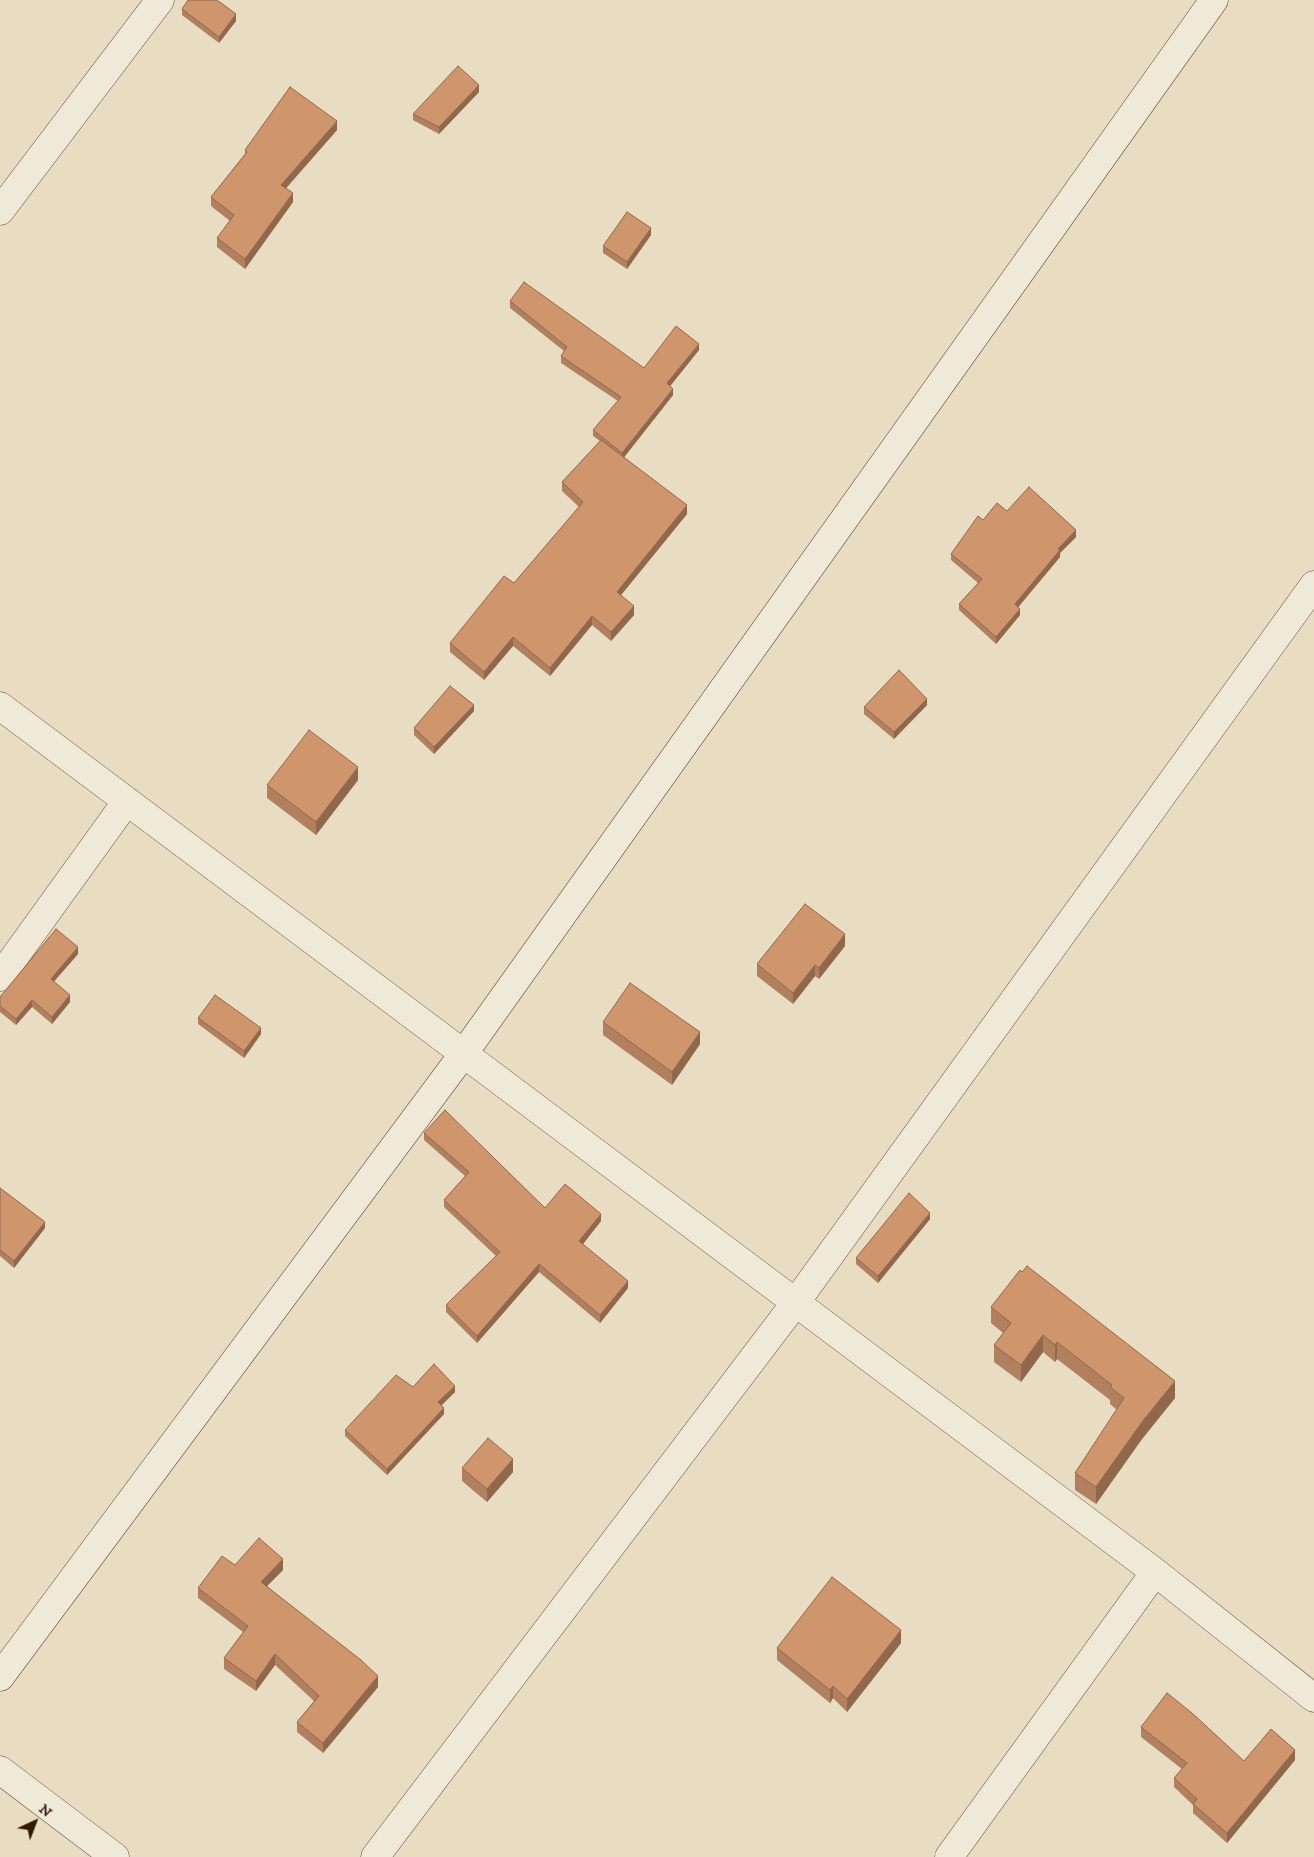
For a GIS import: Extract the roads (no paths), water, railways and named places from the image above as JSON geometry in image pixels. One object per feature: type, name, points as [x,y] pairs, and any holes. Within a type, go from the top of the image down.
[{"type":"street","points":[[0,211],[160,0]]},
{"type":"street","points":[[0,1677],[464,1053],[1214,0]]},
{"type":"street","points":[[375,1857],[796,1302],[1314,585]]},
{"type":"street","points":[[0,706],[1155,1572],[1314,1698]]},
{"type":"street","points":[[0,977],[127,801]]},
{"type":"street","points":[[949,1857],[1155,1572]]},
{"type":"street","points":[[0,1770],[115,1857]]}]
